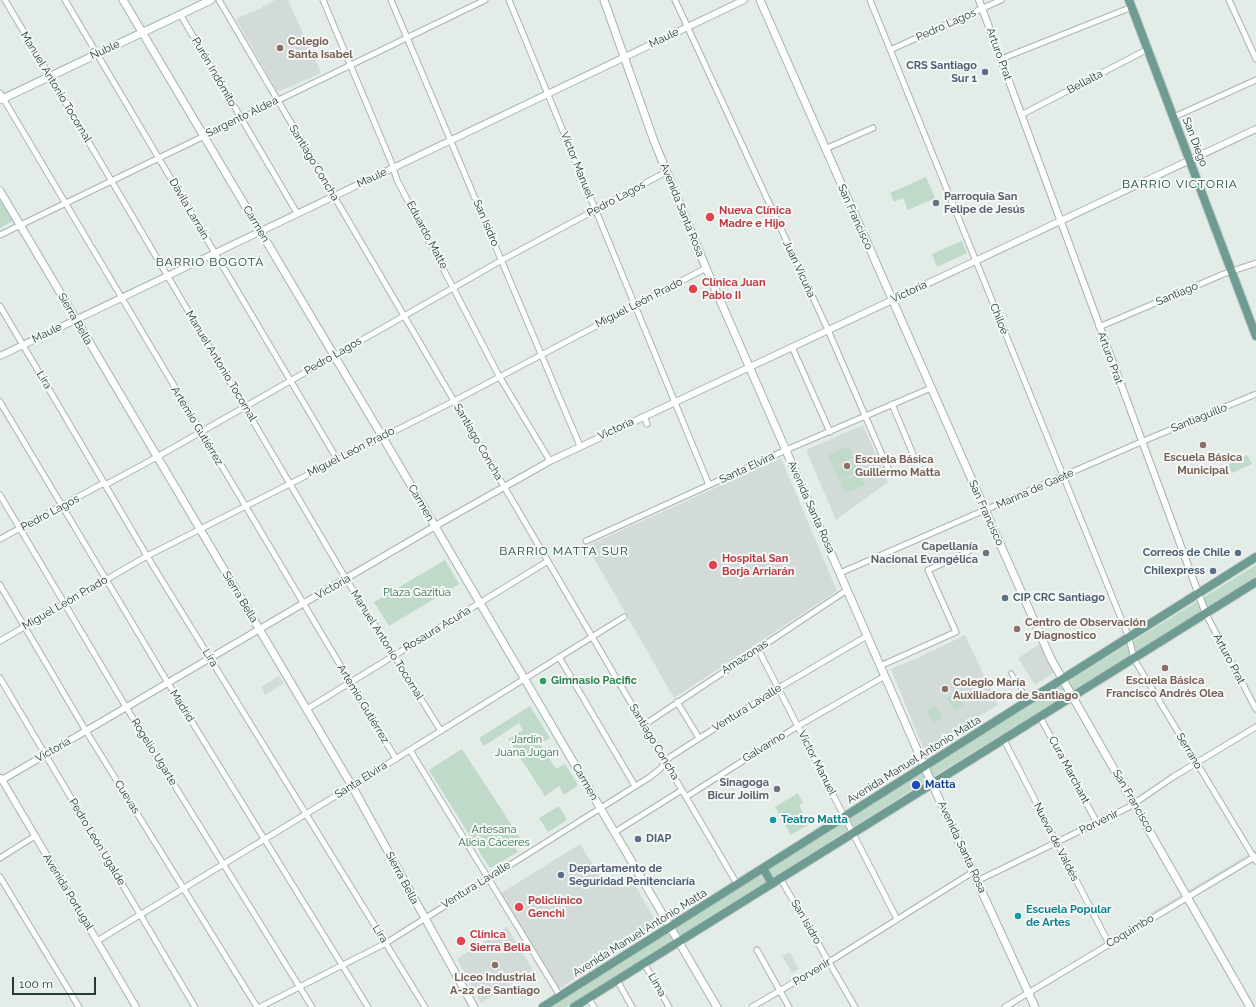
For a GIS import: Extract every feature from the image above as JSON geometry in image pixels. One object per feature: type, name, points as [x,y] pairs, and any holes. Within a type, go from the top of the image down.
[{"type":"main road","name":"Carmen","points":[[123,0],[382,436],[717,1007]]},
{"type":"main road","name":"Ñuble","points":[[1,97],[50,77],[211,0]]},
{"type":"main road","name":"Avenida Santa Rosa","points":[[604,0],[666,172],[706,268],[932,784],[1035,1007]]},
{"type":"main road","name":"San Francisco","points":[[760,0],[1046,648],[1062,680],[1073,696],[1250,1007]]},
{"type":"main road","name":"San Diego","points":[[1131,4],[1256,336]]},
{"type":"main road","name":"Sierra Bella","points":[[0,191],[199,530],[352,786],[474,1007]]},
{"type":"main road","name":"Avenida Manuel Antonio Matta","points":[[543,1007],[1256,558]]},
{"type":"main road","points":[[574,1007],[1256,582]]},
{"type":"main road","points":[[762,868],[772,884]]},
{"type":"street","name":"Manuel Antonio Tocornal","points":[[5,0],[346,579],[440,731]]},
{"type":"street","name":"Dávila Larraín","points":[[65,0],[337,459]]},
{"type":"street","name":"Santiago Concha","points":[[218,0],[334,195],[591,637],[737,884]]},
{"type":"street","name":"Eduardo Matte","points":[[323,0],[397,180],[500,376],[550,461]]},
{"type":"street","name":"San Isidro","points":[[391,0],[580,446]]},
{"type":"street","name":"Sargento Aldea","points":[[0,235],[485,0]]},
{"type":"street","name":"Víctor Manuel","points":[[509,0],[709,485]]},
{"type":"street","name":"Juan Vicuña","points":[[675,0],[828,330],[890,473]]},
{"type":"street","name":"Maule","points":[[0,356],[214,252],[744,0]]},
{"type":"street","name":"Chiloé","points":[[870,0],[1129,638]]},
{"type":"street","name":"Arturo Prat","points":[[979,0],[1198,595],[1206,614],[1256,709]]},
{"type":"street","name":"Pedro Lagos","points":[[890,50],[1001,0]]},
{"type":"street","points":[[1229,0],[1256,59]]},
{"type":"street","points":[[1001,59],[1131,4]]},
{"type":"street","name":"Purén Indómito","points":[[180,14],[297,213]]},
{"type":"street","name":"Bellalta","points":[[1022,115],[1148,49]]},
{"type":"street","points":[[1174,117],[1256,80]]},
{"type":"street","name":"Artemio Gutiérrez","points":[[1,97],[396,759]]},
{"type":"street","points":[[825,149],[873,128]]},
{"type":"street","name":"Victoria","points":[[1,779],[46,755],[550,461],[1256,129]]},
{"type":"street","name":"Pedro Lagos","points":[[0,539],[157,457],[502,260],[666,172]]},
{"type":"street","name":"Santiago","points":[[1099,327],[1232,271],[1256,263]]},
{"type":"street","name":"Miguel León Prado","points":[[0,641],[147,556],[454,400],[706,268]]},
{"type":"street","name":"Lira","points":[[0,306],[147,556],[425,1007]]},
{"type":"street","points":[[792,347],[830,432]]},
{"type":"street","name":"Santa Elvira","points":[[586,541],[786,450],[931,388]]},
{"type":"street","name":"Santiaguillo","points":[[1141,442],[1256,394]]},
{"type":"street","name":"Madrid","points":[[0,402],[168,683],[368,1007]]},
{"type":"street","points":[[892,404],[915,459]]},
{"type":"street","points":[[644,416],[647,424]]},
{"type":"street","name":"Marina de Gaete","points":[[840,573],[1141,442]]},
{"type":"street","name":"Rogelio Ugarte","points":[[0,495],[126,708],[312,1007]]},
{"type":"street","points":[[880,666],[956,632],[928,570],[968,552]]},
{"type":"street","name":"Rosaura Acuña","points":[[307,709],[548,561]]},
{"type":"street","name":"Cuevas","points":[[0,585],[86,731],[257,1007]]},
{"type":"street","name":"Amazonas","points":[[644,725],[847,590]]},
{"type":"street","name":"Santa Elvira","points":[[97,941],[396,759],[624,616]]},
{"type":"street","name":"Ventura Lavalle","points":[[260,1007],[386,942],[635,786],[656,772],[670,757],[699,738],[778,688],[867,636]]},
{"type":"street","name":"Serrano","points":[[1129,638],[1134,658],[1255,858]]},
{"type":"street","name":"Víctor Manuel","points":[[758,649],[897,919]]},
{"type":"street","points":[[559,657],[635,786]]},
{"type":"street","points":[[1011,673],[1029,700]]},
{"type":"street","name":"Galvarino","points":[[686,797],[798,726],[885,676]]},
{"type":"street","name":"Pedro León Ugalde","points":[[0,678],[195,1007]]},
{"type":"street","points":[[677,702],[699,738]]},
{"type":"street","name":"Cura Marchant","points":[[1040,717],[1097,823]]},
{"type":"street","name":"Porvenir","points":[[977,881],[1135,804],[1196,762],[1256,727]]},
{"type":"street","name":"Nueva de Valdés","points":[[1004,740],[1109,944]]},
{"type":"street","points":[[410,750],[560,996]]},
{"type":"street","name":"Avenida Portugal","points":[[1,779],[136,1007]]},
{"type":"street","points":[[615,832],[682,790]]},
{"type":"street","points":[[0,858],[35,836]]},
{"type":"street","name":"Coquimbo","points":[[1005,1007],[1255,858]]},
{"type":"street","name":"Porvenir","points":[[752,1007],[829,962],[973,872]]},
{"type":"street","points":[[0,877],[79,1007]]},
{"type":"street","name":"San Isidro","points":[[780,878],[855,1007]]},
{"type":"street","points":[[757,950],[790,1007]]},
{"type":"street","name":"Lima","points":[[644,963],[669,1007]]},
{"type":"street","points":[[616,980],[632,1007]]},
{"type":"street","points":[[588,998],[594,1007]]},
{"type":"shaded area","name":"Colegio Santa Isabel","points":[[275,0],[288,0],[321,73],[280,91],[276,90],[236,19]]},
{"type":"shaded area","name":"Escuela Básica Guillermo Matta","points":[[863,425],[888,482],[836,520],[806,450]]},
{"type":"shaded area","name":"Hospital San Borja Arriarán","points":[[781,458],[837,591],[674,698],[587,546]]},
{"type":"shaded area","name":"Colegio María Auxiliadora de Santiago","points":[[965,635],[998,705],[924,750],[891,669]]},
{"type":"shaded area","points":[[1041,643],[1055,672],[1035,685],[1018,658]]},
{"type":"shaded area","points":[[279,676],[284,683],[265,695],[261,687]]},
{"type":"shaded area","points":[[580,844],[607,888],[629,875],[658,925],[559,989],[501,893]]},
{"type":"shaded area","points":[[1256,850],[1256,861],[1108,949],[1104,941]]},
{"type":"shaded area","name":"Liceo Industrial A-22 de Santiago","points":[[507,927],[533,970],[481,1003],[457,959]]},
{"type":"shaded area","points":[[790,952],[799,969],[792,973],[782,956]]},
{"type":"green space","points":[[926,177],[935,198],[908,210],[903,198],[894,202],[890,193]]},
{"type":"green space","points":[[0,199],[13,221],[0,228]]},
{"type":"green space","points":[[962,241],[967,253],[937,267],[932,254]]},
{"type":"green space","points":[[849,446],[854,458],[833,467],[828,455]]},
{"type":"green space","points":[[1247,455],[1252,464],[1232,473],[1228,465]]},
{"type":"green space","points":[[854,460],[859,472],[839,480],[834,468]]},
{"type":"green space","points":[[860,473],[865,485],[845,493],[840,482]]},
{"type":"green space","name":"Plaza Gazitúa","points":[[445,560],[459,584],[389,626],[374,602]]},
{"type":"green space","points":[[1256,565],[1256,576],[1145,647],[944,770],[566,1007],[550,1007],[938,762]]},
{"type":"green space","points":[[956,692],[964,705],[955,711],[947,698]]},
{"type":"green space","points":[[935,705],[943,718],[934,723],[926,711]]},
{"type":"green space","name":"Jardín Juana Jugan","points":[[530,706],[550,738],[543,742],[538,734],[535,736],[556,769],[565,764],[578,785],[564,795],[559,786],[545,796],[508,739],[523,730],[519,723],[484,746],[479,738]]},
{"type":"green space","name":"Artesana Alicia Cáceres","points":[[462,749],[522,841],[514,846],[518,852],[492,867],[489,867],[429,770]]},
{"type":"green space","points":[[798,793],[803,803],[799,805],[809,824],[791,835],[775,807]]},
{"type":"green space","points":[[559,806],[567,820],[548,832],[539,818]]},
{"type":"place","name":"Colegio Santa Isabel","points":[[280,48]]},
{"type":"place","name":"CRS Santiago Sur 1","points":[[985,72]]},
{"type":"place","name":"Parroquia San Felipe de Jesús","points":[[936,203]]},
{"type":"place","name":"Nueva Clínica Madre e Hijo","points":[[710,217]]},
{"type":"place","name":"Clínica Juan Pablo II","points":[[693,289]]},
{"type":"place","name":"Escuela Básica Municipal","points":[[1203,445]]},
{"type":"place","name":"Escuela Básica Guillermo Matta","points":[[847,466]]},
{"type":"place","name":"Capellanía Nacional Evangélica","points":[[986,553]]},
{"type":"place","name":"Correos de Chile","points":[[1238,553]]},
{"type":"place","name":"Hospital San Borja Arriarán","points":[[713,565]]},
{"type":"place","name":"Chilexpress","points":[[1213,571]]},
{"type":"place","name":"CIP CRC Santiago","points":[[1005,598]]},
{"type":"place","name":"Centro de Observación y Diagnostico","points":[[1017,629]]},
{"type":"place","name":"Escuela Básica Francisco Andrés Olea","points":[[1165,668]]},
{"type":"place","name":"Gimnasio Pacific","points":[[543,681]]},
{"type":"place","name":"Colegio María Auxiliadora de Santiago","points":[[945,689]]},
{"type":"place","name":"Matta","points":[[916,785]]},
{"type":"place","name":"Sinagoga Bicur Joilim","points":[[777,789]]},
{"type":"place","name":"Teatro Matta","points":[[773,820]]},
{"type":"place","name":"DIAP","points":[[638,839]]},
{"type":"place","name":"Departamento de Seguridad Penitenciaría","points":[[561,875]]},
{"type":"place","name":"Policlínico Genchi","points":[[519,907]]},
{"type":"place","name":"Escuela Popular de Artes","points":[[1018,916]]},
{"type":"place","name":"Clínica Sierra Bella","points":[[461,941]]},
{"type":"place","name":"Liceo Industrial A-22 de Santiago","points":[[495,965]]},
{"type":"district","name":"BARRIO VICTORIA","points":[[1180,184]]},
{"type":"district","name":"BARRIO BOGOTÁ","points":[[210,262]]},
{"type":"district","name":"BARRIO MATTA SUR","points":[[564,551]]}]
